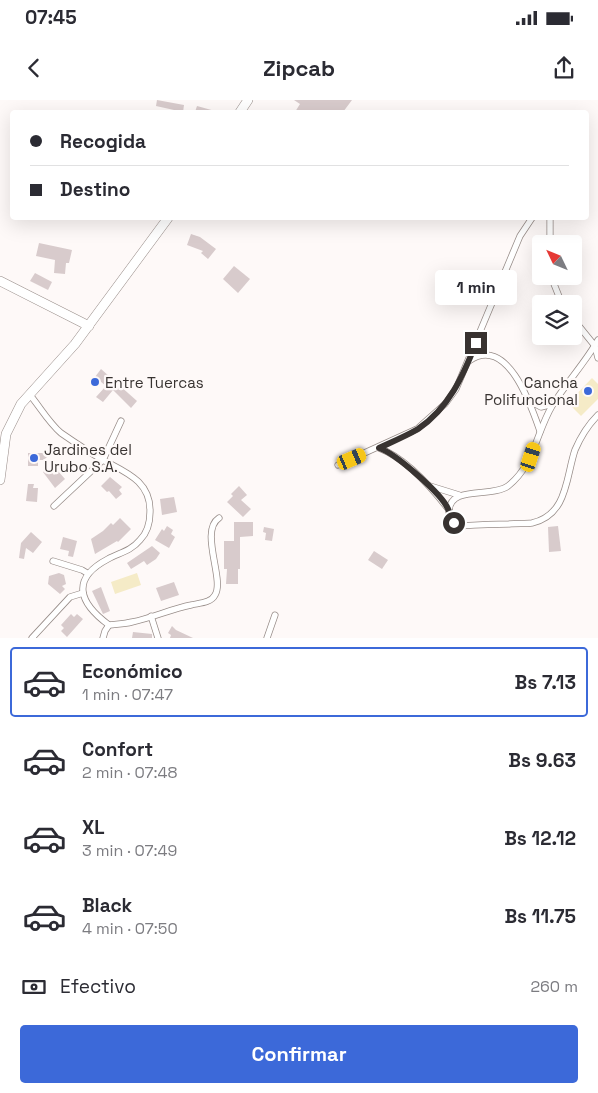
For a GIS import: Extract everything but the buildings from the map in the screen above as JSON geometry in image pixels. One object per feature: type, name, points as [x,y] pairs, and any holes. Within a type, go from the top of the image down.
[{"type":"main road","points":[[0,480],[6,434],[13,417],[89,326],[167,220]]},
{"type":"main road","points":[[0,281],[89,326]]},
{"type":"street","points":[[338,465],[418,429],[445,404],[456,389],[520,236],[531,220]]},
{"type":"street","points":[[550,220],[550,235]]},
{"type":"street","points":[[582,329],[595,346],[598,358]]},
{"type":"street","points":[[428,485],[459,496],[488,493],[506,487],[521,474],[531,457],[540,431],[554,404],[598,340]]},
{"type":"street","points":[[469,361],[481,355],[495,358],[509,368],[530,401],[540,431]]},
{"type":"street","points":[[30,395],[59,431],[103,460],[132,476],[142,484],[147,495],[150,514],[147,529],[140,540],[127,551],[107,559],[87,574],[83,593],[90,608],[108,625],[132,622],[212,600],[218,586],[212,543],[212,526],[214,521],[219,518]]},
{"type":"street","points":[[530,401],[541,407],[554,404]]},
{"type":"street","points":[[379,448],[396,457],[428,485],[449,510],[451,520],[459,526],[533,523],[545,517],[556,508],[568,482],[575,451],[586,428],[598,415]]},
{"type":"street","points":[[54,506],[103,460],[121,421]]},
{"type":"street","points":[[449,510],[453,500],[459,496]]},
{"type":"street","points":[[53,561],[82,570],[87,574]]},
{"type":"street","points":[[32,638],[70,598],[83,593]]},
{"type":"street","points":[[267,638],[275,615]]},
{"type":"street","points":[[151,616],[158,638]]},
{"type":"street","points":[[103,638],[108,625]]},
{"type":"shaded area","name":"Cancha Polifuncional","points":[[592,378],[598,384],[598,399],[581,416],[568,403]]},
{"type":"shaded area","points":[[137,573],[141,585],[115,594],[111,582]]},
{"type":"place","name":"Entre Tuercas","points":[[95,382]]},
{"type":"place","name":"Cancha Polifuncional","points":[[588,391]]},
{"type":"place","name":"Jardines del Urubo S.A.","points":[[34,458]]},
{"type":"route","points":[[454,523],[449,515],[449,510],[434,490],[396,457],[388,451],[379,448],[418,429],[445,404],[456,389],[476,343]]}]
